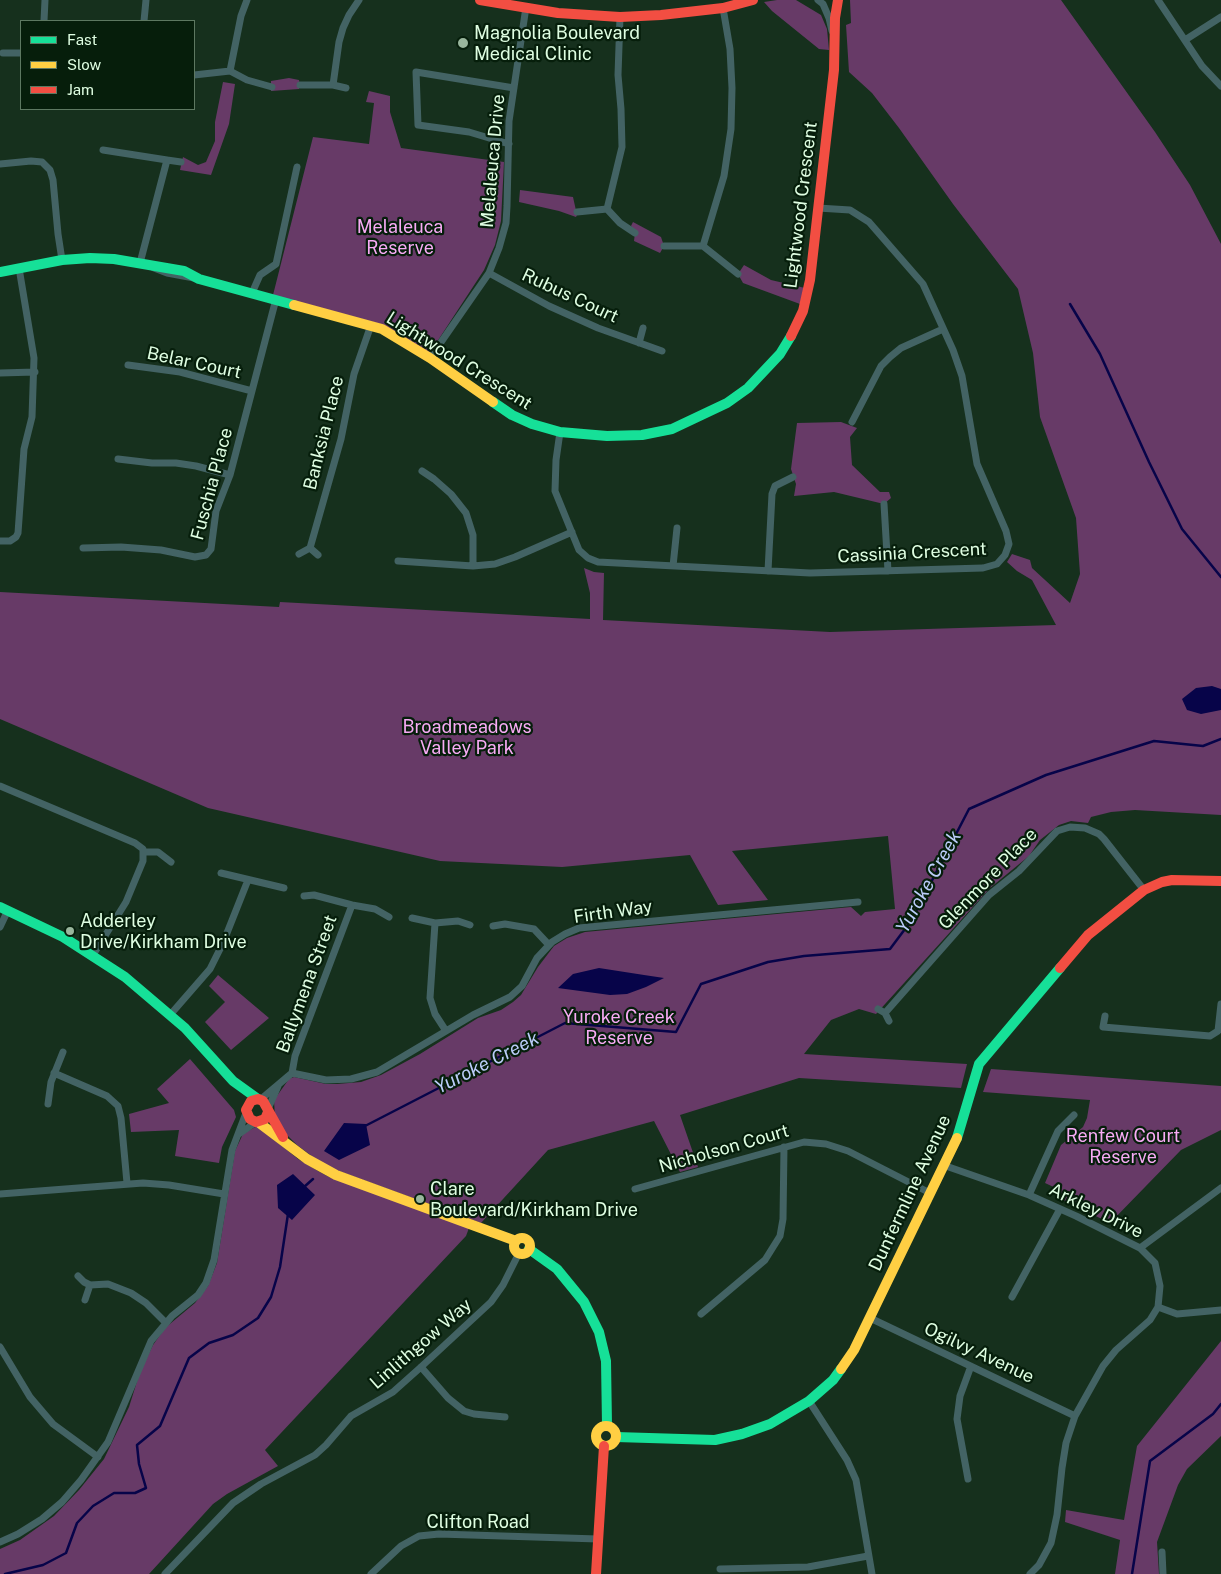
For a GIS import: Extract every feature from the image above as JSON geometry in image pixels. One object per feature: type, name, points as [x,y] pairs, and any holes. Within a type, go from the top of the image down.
[{"type":"street","points":[[44,20],[45,0]]},
{"type":"street","points":[[144,20],[146,0]]},
{"type":"street","points":[[230,71],[241,16],[247,0]]},
{"type":"street","points":[[333,86],[339,42],[343,28],[349,14],[359,0]]},
{"type":"street","points":[[480,0],[558,13],[620,17],[661,15],[723,8],[753,0]]},
{"type":"street","name":"Lightwood Crescent","points":[[818,0],[823,4],[829,18],[834,41]]},
{"type":"street","name":"Lightwood Crescent","points":[[0,272],[62,260],[90,258],[142,263],[184,272],[199,279],[382,329],[430,358],[512,415],[532,424],[560,432],[607,436],[626,436],[672,429],[727,403],[748,388],[780,354],[796,328],[803,310],[810,280],[834,70],[834,41],[838,0]]},
{"type":"street","points":[[1158,0],[1202,66],[1221,86]]},
{"type":"street","name":"Melaleuca Drive","points":[[430,358],[489,273],[506,223],[509,121],[526,7]]},
{"type":"street","points":[[703,246],[724,176],[731,129],[732,88],[730,49],[723,8]]},
{"type":"street","points":[[1186,40],[1221,16]]},
{"type":"street","points":[[608,209],[622,148],[618,75],[620,17]]},
{"type":"street","points":[[2,53],[20,54]]},
{"type":"street","points":[[195,74],[230,71],[247,80],[272,86]]},
{"type":"street","points":[[509,144],[469,132],[418,125],[416,72],[514,88]]},
{"type":"street","points":[[300,84],[346,88]]},
{"type":"street","points":[[103,150],[181,162]]},
{"type":"street","points":[[142,263],[167,160]]},
{"type":"street","points":[[0,164],[30,161],[42,162],[50,170],[53,180],[62,260]]},
{"type":"street","points":[[252,293],[260,275],[276,264],[297,167]]},
{"type":"street","name":"Cassinia Crescent","points":[[560,432],[556,460],[555,491],[579,550],[588,558],[598,562],[810,573],[983,568],[997,564],[1005,555],[1009,544],[1006,531],[977,464],[962,376],[953,350],[923,284],[869,222],[850,210],[818,208]]},
{"type":"street","points":[[577,212],[608,209]]},
{"type":"street","points":[[608,209],[620,223],[635,233]]},
{"type":"street","points":[[664,246],[703,246],[738,274]]},
{"type":"street","points":[[0,541],[10,541],[16,538],[18,532],[24,449],[32,417],[34,358],[19,268]]},
{"type":"street","name":"Rubus Court","points":[[489,273],[549,306],[598,328],[662,351]]},
{"type":"street","name":"Fuschia Place","points":[[83,548],[121,547],[161,550],[195,557],[206,555],[211,549],[216,511],[230,475],[276,299]]},
{"type":"street","name":"Banksia Place","points":[[310,548],[341,439],[354,374],[371,325]]},
{"type":"street","points":[[639,343],[643,328]]},
{"type":"street","points":[[852,422],[882,366],[890,357],[901,348],[943,329]]},
{"type":"street","name":"Belar Court","points":[[128,365],[180,372],[252,391]]},
{"type":"street","points":[[0,373],[34,372]]},
{"type":"street","points":[[118,459],[152,464],[176,463],[230,475]]},
{"type":"street","points":[[422,471],[451,494],[466,513],[473,535],[473,566]]},
{"type":"street","points":[[768,571],[772,494],[775,486],[793,477]]},
{"type":"street","points":[[884,504],[888,571]]},
{"type":"street","points":[[673,566],[677,528]]},
{"type":"street","points":[[398,561],[473,566],[495,564],[572,532]]},
{"type":"street","points":[[299,554],[310,548],[318,555]]},
{"type":"street","points":[[0,786],[135,844],[141,847],[144,852],[143,860],[126,902],[93,955]]},
{"type":"street","name":"Glenmore Place","points":[[886,1013],[989,895],[1020,871],[1057,831],[1070,827],[1085,828],[1099,834],[1144,890]]},
{"type":"street","points":[[144,852],[158,852],[171,862]]},
{"type":"street","points":[[221,873],[284,888]]},
{"type":"street","points":[[170,1014],[210,969],[223,943],[248,880]]},
{"type":"street","name":"Dunfermline Avenue","points":[[616,1437],[714,1440],[742,1434],[770,1424],[810,1401],[833,1380],[854,1350],[959,1133],[979,1064],[1088,935],[1144,890],[1172,880],[1221,881]]},
{"type":"street","name":"Ballymena Street","points":[[304,896],[314,895],[376,909],[389,918]]},
{"type":"street","name":"Firth Way","points":[[292,1073],[326,1080],[351,1079],[378,1072],[473,1015],[510,997],[522,986],[537,958],[549,945],[565,934],[579,928],[858,902]]},
{"type":"street","name":"Ballymena Street","points":[[292,1073],[294,1056],[352,905]]},
{"type":"street","points":[[0,927],[4,908],[48,929],[93,955],[125,978],[170,1014],[204,1048],[233,1082],[266,1103],[268,1111],[286,1142]]},
{"type":"street","points":[[412,918],[435,923],[458,921],[470,925]]},
{"type":"street","points":[[435,923],[430,998],[435,1014],[446,1031]]},
{"type":"street","points":[[493,926],[505,924],[534,929],[549,945]]},
{"type":"street","points":[[1105,1016],[1102,1030],[1210,1036],[1218,1031],[1221,1004]]},
{"type":"street","points":[[878,1009],[886,1013],[889,1021]]},
{"type":"street","points":[[48,1104],[54,1073],[64,1052]]},
{"type":"street","points":[[54,1073],[107,1096],[118,1106],[122,1118],[127,1183]]},
{"type":"street","points":[[0,1542],[18,1534],[42,1519],[62,1502],[108,1442],[150,1341],[166,1323],[198,1295],[210,1276],[232,1150],[246,1111],[251,1101],[259,1100],[292,1073]]},
{"type":"street","points":[[233,1082],[250,1119],[286,1142],[306,1159],[336,1175],[516,1241],[521,1238],[528,1240],[530,1249],[526,1253],[519,1253],[515,1248],[516,1241]]},
{"type":"street","points":[[239,1134],[265,1119],[278,1085]]},
{"type":"street","points":[[1029,1195],[1058,1131],[1074,1115]]},
{"type":"street","name":"Nicholson Court","points":[[635,1189],[804,1142],[826,1144],[848,1151],[930,1193]]},
{"type":"street","points":[[701,1314],[765,1260],[780,1236],[783,1219],[784,1147]]},
{"type":"street","name":"Arkley Drive","points":[[944,1165],[1029,1195],[1140,1248],[1155,1263],[1160,1286],[1158,1308]]},
{"type":"street","points":[[0,1194],[127,1183],[169,1185],[224,1194]]},
{"type":"street","points":[[1140,1248],[1221,1188]]},
{"type":"street","points":[[1012,1297],[1060,1209]]},
{"type":"street","points":[[530,1249],[557,1269],[584,1302],[600,1332],[606,1361],[606,1425]]},
{"type":"street","name":"Linlithgow Way","points":[[165,1574],[232,1503],[261,1484],[315,1455],[351,1416],[393,1392],[483,1311],[503,1284],[519,1253]]},
{"type":"street","points":[[78,1276],[84,1282],[90,1284],[115,1286],[131,1292],[146,1303],[166,1323]]},
{"type":"street","points":[[85,1300],[90,1284]]},
{"type":"street","points":[[1030,1574],[1039,1565],[1051,1543],[1057,1515],[1066,1443],[1075,1416],[1103,1366],[1116,1350],[1150,1320],[1158,1308],[1177,1314],[1221,1310]]},
{"type":"street","name":"Ogilvy Avenue","points":[[870,1318],[1075,1416]]},
{"type":"street","points":[[0,1347],[30,1397],[54,1424],[98,1457]]},
{"type":"street","points":[[968,1479],[957,1420],[960,1396],[971,1366]]},
{"type":"street","points":[[421,1367],[448,1398],[464,1411],[474,1414],[506,1417]]},
{"type":"street","points":[[810,1401],[848,1460],[856,1480],[872,1574]]},
{"type":"street","points":[[606,1425],[613,1428],[616,1437],[613,1442],[604,1446],[599,1443],[595,1435],[597,1429],[606,1425]]},
{"type":"street","points":[[596,1574],[604,1446]]},
{"type":"street","name":"Clifton Road","points":[[371,1574],[401,1546],[419,1536],[438,1534],[598,1539]]},
{"type":"street","points":[[1162,1552],[1163,1574]]},
{"type":"street","points":[[720,1569],[808,1567],[868,1556]]},
{"type":"green space","points":[[796,0],[821,15],[827,29],[829,50],[819,49],[772,11],[764,2]]},
{"type":"green space","points":[[850,0],[1061,0],[1155,132],[1190,185],[1221,244],[1221,815],[1135,810],[1111,812],[1091,817],[1088,823],[1071,821],[1059,825],[1040,840],[1029,856],[990,888],[876,1014],[859,1009],[831,1020],[804,1054],[967,1064],[961,1088],[799,1078],[680,1115],[698,1167],[680,1172],[654,1121],[548,1150],[481,1223],[325,1166],[297,1145],[280,1128],[275,1119],[274,1100],[289,1079],[294,1077],[326,1084],[337,1084],[361,1082],[381,1075],[420,1054],[478,1018],[501,1010],[513,1002],[521,995],[538,967],[554,946],[567,938],[585,932],[851,907],[861,916],[865,912],[895,909],[888,836],[732,851],[768,900],[718,905],[690,855],[562,867],[440,861],[208,808],[0,719],[0,592],[279,607],[280,602],[590,619],[590,593],[584,568],[604,573],[603,620],[830,632],[1056,625],[1032,580],[1007,562],[1012,554],[1030,560],[1032,568],[1070,603],[1080,574],[1076,518],[1040,417],[1033,353],[1018,289],[872,93],[849,72],[846,25],[851,23]]},
{"type":"green space","points":[[289,78],[299,80],[299,89],[271,91],[271,81]]},
{"type":"green space","points":[[223,82],[235,84],[229,124],[211,175],[180,170],[183,157],[198,165],[206,162],[215,141],[215,122]]},
{"type":"green space","name":"Melaleuca Reserve","points":[[369,91],[390,96],[390,112],[401,148],[504,162],[501,221],[495,245],[484,270],[429,354],[384,325],[273,295],[313,137],[369,144],[374,103],[366,102]]},
{"type":"green space","points":[[520,190],[573,197],[577,215],[576,217],[519,202]]},
{"type":"green space","points":[[633,222],[661,237],[664,246],[660,253],[634,241],[635,233],[631,226]]},
{"type":"green space","points":[[744,265],[771,280],[805,288],[800,304],[743,283],[738,274]]},
{"type":"green space","points":[[841,422],[857,428],[850,437],[852,465],[880,492],[889,492],[891,498],[884,504],[834,492],[794,496],[796,484],[791,469],[797,423]]},
{"type":"green space","points":[[218,975],[269,1018],[231,1050],[205,1022],[225,1002],[209,986]]},
{"type":"green space","points":[[190,1059],[234,1110],[236,1117],[222,1147],[219,1163],[175,1156],[179,1130],[131,1132],[129,1114],[169,1103],[157,1089]]},
{"type":"green space","name":"Renfew Court Reserve","points":[[991,1069],[1221,1086],[1221,1130],[1181,1150],[1110,1223],[1057,1197],[1060,1190],[1045,1183],[1061,1145],[1083,1127],[1087,1118],[1090,1100],[983,1092]]},
{"type":"green space","points":[[257,1126],[298,1159],[329,1177],[469,1228],[466,1236],[265,1450],[278,1466],[227,1494],[213,1504],[149,1574],[0,1574],[0,1549],[20,1540],[54,1516],[79,1490],[104,1459],[129,1407],[140,1372],[153,1345],[165,1328],[195,1303],[208,1286],[217,1263],[235,1151],[243,1134]]},
{"type":"green space","points":[[1221,1341],[1221,1436],[1187,1469],[1178,1485],[1157,1542],[1159,1574],[1115,1574],[1120,1540],[1065,1522],[1066,1510],[1124,1520],[1137,1446]]},
{"type":"shaded area","points":[[1212,686],[1221,689],[1221,710],[1201,714],[1187,710],[1182,699],[1196,688]]},
{"type":"shaded area","points":[[599,968],[664,978],[627,994],[610,995],[558,988],[573,974]]},
{"type":"shaded area","points":[[344,1123],[366,1124],[370,1145],[339,1160],[324,1151]]},
{"type":"shaded area","points":[[293,1174],[315,1195],[292,1220],[278,1208],[277,1185]]},
{"type":"waterway","points":[[1070,304],[1100,354],[1182,529],[1221,577]]},
{"type":"waterway","name":"Yuroke Creek","points":[[365,1126],[565,1023],[676,1032],[701,984],[768,962],[804,956],[890,949],[911,921],[969,809],[1046,775],[1154,741],[1203,746],[1221,739]]},
{"type":"waterway","points":[[304,1187],[313,1179]]},
{"type":"waterway","points":[[5,1574],[43,1565],[66,1553],[77,1523],[93,1506],[114,1493],[135,1493],[146,1488],[139,1464],[137,1445],[160,1426],[189,1358],[209,1343],[233,1335],[258,1318],[271,1297],[280,1267],[288,1214]]},
{"type":"waterway","points":[[1132,1574],[1150,1461],[1213,1414],[1221,1404]]},
{"type":"traffic: fast","points":[[0,272],[62,260],[114,259],[184,271],[199,279],[294,305]]},
{"type":"traffic: fast","points":[[493,402],[512,415],[532,424],[560,432],[607,436],[642,435],[672,429],[727,403],[748,388],[780,354],[791,336]]},
{"type":"traffic: fast","points":[[0,907],[63,937],[125,977],[185,1028],[233,1081],[258,1099]]},
{"type":"traffic: fast","points":[[957,1138],[979,1064],[1060,968]]},
{"type":"traffic: fast","points":[[529,1249],[557,1269],[584,1302],[599,1332],[606,1361],[607,1425]]},
{"type":"traffic: fast","points":[[616,1437],[715,1440],[742,1434],[770,1424],[809,1401],[833,1380],[841,1369]]},
{"type":"traffic: slow","points":[[294,305],[382,329],[430,358],[493,402]]},
{"type":"traffic: slow","points":[[258,1122],[307,1159],[336,1175],[516,1241]]},
{"type":"traffic: slow","points":[[841,1369],[854,1350],[957,1138]]},
{"type":"traffic: slow","points":[[522,1238],[528,1240],[530,1246],[528,1252],[522,1254],[516,1252],[514,1246],[516,1240],[522,1238]]},
{"type":"traffic: slow","points":[[606,1426],[613,1429],[616,1436],[613,1443],[606,1446],[599,1443],[596,1436],[599,1429],[606,1426]]},
{"type":"traffic: jam","points":[[480,0],[558,13],[620,17],[661,15],[723,8],[753,0]]},
{"type":"traffic: jam","points":[[791,336],[803,311],[810,280],[834,70],[835,18],[838,0]]},
{"type":"traffic: jam","points":[[1060,968],[1088,935],[1144,890],[1172,880],[1221,881]]},
{"type":"traffic: jam","points":[[268,1112],[265,1119],[256,1122],[250,1119],[246,1110],[251,1101],[258,1099],[263,1101],[283,1137]]},
{"type":"traffic: jam","points":[[596,1574],[604,1446]]},
{"type":"place","name":"Magnolia Boulevard Medical Clinic","points":[[463,43]]},
{"type":"place","name":"Adderley Drive/Kirkham Drive","points":[[70,931]]},
{"type":"place","name":"Clare Boulevard/Kirkham Drive","points":[[420,1199]]},
{"type":"park label","name":"Broadmeadows Valley Park","points":[[467,738]]},
{"type":"park label","name":"Yuroke Creek Reserve","points":[[619,1027]]}]
